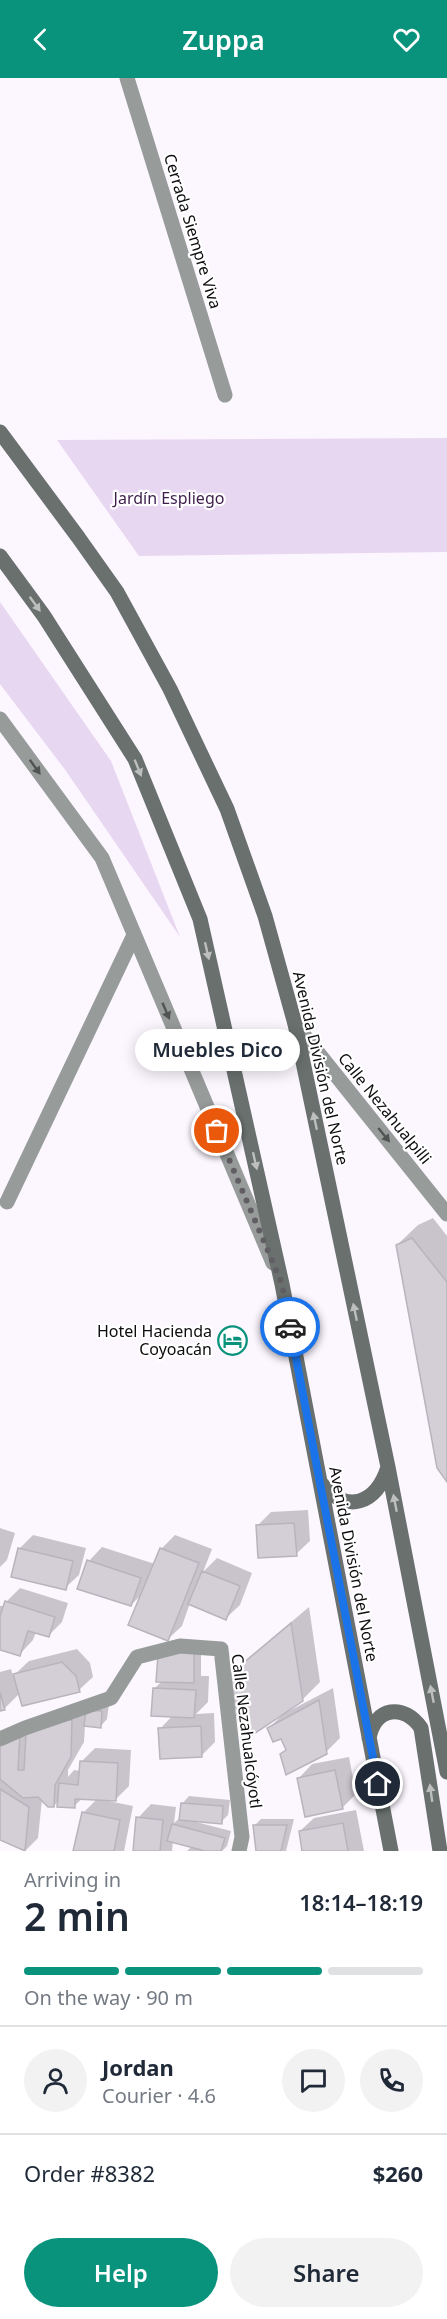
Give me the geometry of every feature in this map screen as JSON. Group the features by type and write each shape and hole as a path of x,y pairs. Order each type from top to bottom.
{"main road":[{"name":"Avenida División del Norte","path":"0,432 117,592 170,689 227,809 265,916 295,1024 388,1467 447,1772"},
{"name":"Avenida División del Norte","path":"0,556 44,616 135,759 200,919 282,1284 391,1851"},
{"path":"319,1480 330,1495 353,1502 364,1500 376,1492 388,1467"},
{"path":"369,1738 374,1722 388,1712 407,1713 416,1719 421,1728 440,1851"}],"street":[{"name":"Cerrada Siempre Viva","path":"127,78 225,395"},
{"name":"Avenida División del Norte","path":"0,720 102,858 282,1284"},
{"path":"7,1202 134,935"},
{"name":"Calle Nezahualpilli","path":"295,1024 447,1214"},
{"name":"Calle Nezahualcóyotl","path":"0,1739 111,1698 137,1657 180,1646 221,1649 242,1837 239,1851"}],"green space":[{"name":"Jardín Espliego","path":"447,438 447,552 139,556 57,440"},
{"path":"0,602 111,761 180,937 66,771 0,684"}],"building":[{"path":"412,1238 447,1282 447,1482 437,1468 396,1245"},
{"path":"294,1523 297,1556 258,1558 256,1525"},
{"path":"18,1548 73,1561 66,1590 11,1577"},
{"path":"160,1548 199,1563 168,1641 128,1625"},
{"path":"87,1560 141,1578 131,1606 77,1589"},
{"path":"202,1571 240,1586 226,1620 188,1604"},
{"path":"5,1601 55,1617 49,1637 28,1631 20,1656 0,1650 0,1616"},
{"path":"291,1623 303,1701 242,1742 230,1674"},
{"path":"194,1649 194,1683 156,1682 158,1654"},
{"path":"62,1662 76,1676 80,1692 22,1706 13,1674"},
{"path":"153,1688 196,1690 194,1718 151,1716"},
{"path":"0,1692 5,1710 0,1711"},
{"path":"319,1700 327,1754 286,1775 280,1754 286,1750 281,1739 273,1742 267,1728"},
{"path":"86,1710 102,1711 101,1728 84,1726"},
{"path":"72,1719 71,1757 55,1785 54,1807 48,1807 38,1797 23,1798 0,1779 0,1744 20,1734 18,1770 24,1770 26,1734"},
{"path":"201,1726 202,1757 160,1759 158,1728"},
{"path":"80,1761 118,1763 116,1801 75,1799 75,1808 57,1807 59,1783 78,1785"},
{"path":"335,1770 343,1809 305,1817 297,1778"},
{"path":"0,1789 29,1807 25,1851 0,1840"},
{"path":"181,1803 223,1806 222,1824 179,1820"},
{"path":"82,1812 120,1820 114,1851 73,1851"},
{"path":"136,1817 163,1820 160,1851 133,1851"},
{"path":"343,1823 348,1851 302,1851 299,1831"},
{"path":"172,1824 225,1838 221,1851 205,1851 167,1841"},
{"path":"253,1825 287,1825 281,1851 256,1851"}],"way so far":[{"path":"217,1131 282,1284 290,1327"}],"place":[{"name":"Muebles Dico","path":"217,1131"},
{"name":"Hotel Hacienda Coyoacán","path":"233,1340"}],"route":[{"path":"290,1327 378,1784"}]}
